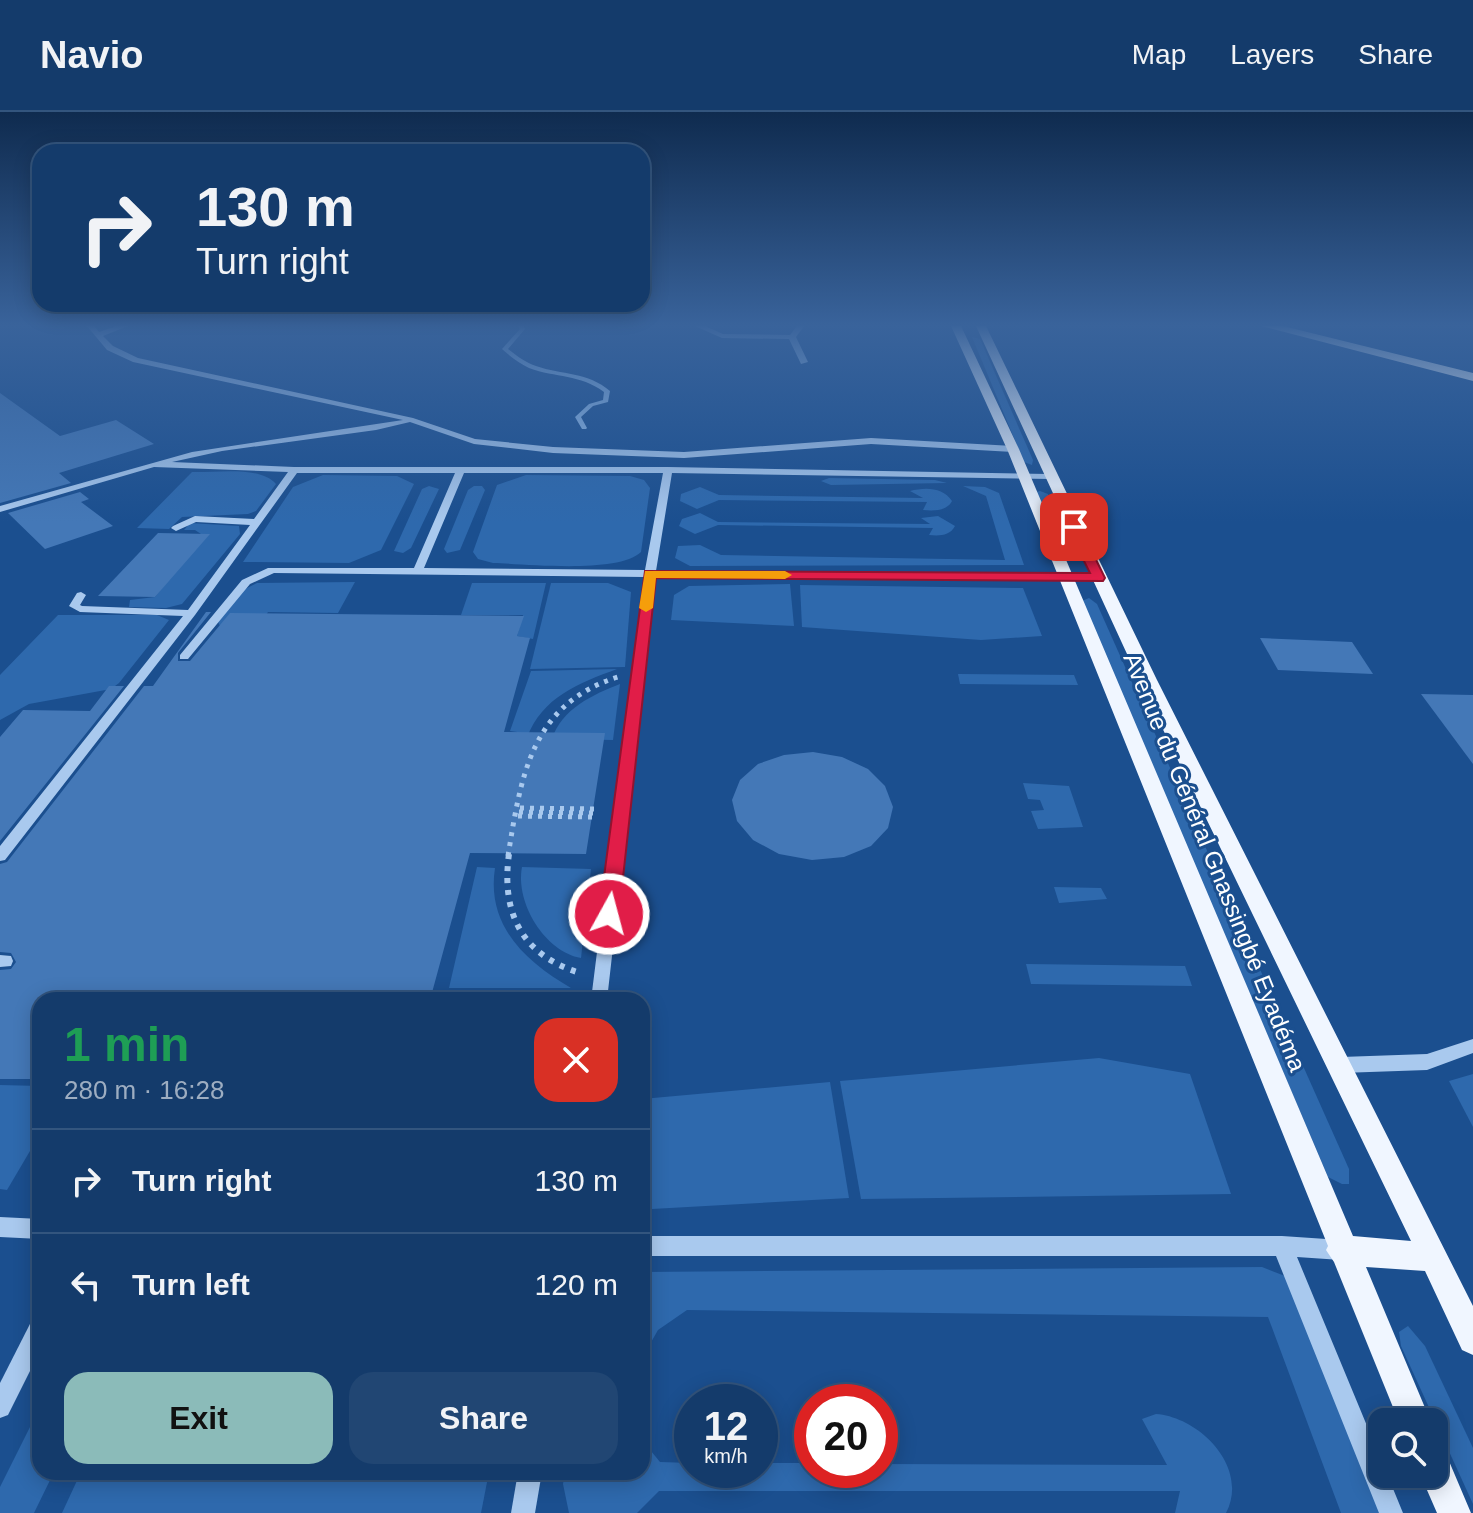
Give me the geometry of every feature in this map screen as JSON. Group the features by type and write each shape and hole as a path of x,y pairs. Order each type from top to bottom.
{"main road":[{"name":"Avenue du Général Gnassingbé Eyadéma","path":"986,391 1013,449 1341,1250 1409,1408"},
{"name":"Avenue du Général Gnassingbé Eyadéma","path":"1010,391 1049,477 1341,1065 1473,1339"},
{"path":"1341,1250 1432,1257"},
{"path":"1443,1488 1454,1513"}],"street":[{"path":"281,391 413,420 474,441 553,450 684,455 871,441 1013,449"},
{"path":"0,509 204,451 337,436 413,420"},
{"path":"154,464 294,470 668,470 1049,477"},
{"path":"0,856 191,613 294,470"},
{"path":"417,573 461,470"},
{"path":"600,992 650,574 668,470"},
{"path":"176,528 195,519 256,522"},
{"path":"184,657 246,582 272,570 1099,578"},
{"path":"81,595 76,608 191,613"},
{"path":"108,610 118,599"},
{"path":"1341,1065 1427,1062 1473,1046"},
{"path":"0,1227 32,1229"},
{"path":"650,1246 1282,1246 1341,1250"},
{"path":"1282,1246 1391,1513"},
{"path":"0,1407 32,1344"},
{"path":"523,1513 529,1480"}],"path":[{"path":"602,975 576,972 551,962 527,939 514,917 506,893 507,882 518,804 542,729 576,695 638,672"},
{"path":"519,811 596,813 519,811"}],"shaded area":[{"path":"995,391 1003,391 1033,460 1032,465 1024,462"},
{"path":"192,472 248,472 259,474 276,484 256,511 248,514 182,517 169,529 137,528"},
{"path":"323,475 397,476 414,484 381,550 349,563 243,562 293,487"},
{"path":"526,475 630,476 644,480 650,488 641,552 629,559 593,565 549,566 493,563 478,559 473,552 497,485"},
{"path":"829,478 935,480 947,483 831,485 821,481"},
{"path":"429,486 439,489 411,548 403,553 394,551 422,489"},
{"path":"482,486 485,490 460,550 447,553 444,549 468,490"},
{"path":"963,486 985,487 999,493 1024,565 690,566 675,558 678,546 700,545 721,555 1005,560 986,496"},
{"path":"700,487 719,495 923,498 910,491 928,489 944,493 952,501 944,509 923,510 927,502 719,500 697,509 680,501 681,494"},
{"path":"1036,492 1048,494 1078,561 1064,559"},
{"path":"700,513 718,522 930,524 921,518 938,516 955,526 947,534 929,535 933,528 718,525 695,534 679,526 682,519"},
{"path":"190,523 239,526 240,534 182,604 166,608 129,607 130,600 155,597 204,536 195,530 184,530"},
{"path":"355,582 338,613 268,612 253,634 221,628 218,622 245,589 257,583"},
{"path":"472,583 546,583 533,639 517,636 523,615 461,615"},
{"path":"551,583 608,583 631,592 625,667 530,669"},
{"path":"790,584 794,626 671,620 674,595 689,586"},
{"path":"800,585 1023,588 1042,636 981,640 802,627"},
{"path":"1089,598 1097,604 1349,1169 1349,1184 1328,1177 1082,601"},
{"path":"58,615 157,615 169,620 111,689 29,704 0,720 0,675"},
{"path":"617,669 563,693 542,712 527,738 516,739 517,732 510,731 531,671"},
{"path":"958,674 1074,675 1078,685 960,684"},
{"path":"620,684 613,740 552,739 556,728 571,711 589,698"},
{"path":"1023,783 1069,786 1083,827 1038,829 1031,811 1044,810 1040,800 1028,799"},
{"path":"477,867 495,868 497,908 513,940 539,966 571,988 449,988"},
{"path":"522,867 591,869 581,958 556,946 535,924 523,896"},
{"path":"1054,887 1101,888 1107,899 1059,903"},
{"path":"1026,964 1185,966 1192,986 1031,984"},
{"path":"447,991 578,992 447,992"},
{"path":"1099,1058 1190,1074 1231,1194 861,1199 840,1081"},
{"path":"1473,1074 1473,1127 1449,1081"},
{"path":"830,1082 849,1198 650,1208 650,1098"},
{"path":"0,1085 32,1086 32,1148 7,1190 0,1189"},
{"path":"1262,1267 1285,1276 1368,1481 1368,1488 1371,1488 1381,1513 1341,1513 1268,1317 687,1310 658,1330 650,1344 650,1272"},
{"path":"1408,1326 1425,1346 1473,1448 1473,1504 1448,1449 1448,1408 1429,1408 1401,1346 1399,1332"},
{"path":"1156,1414 1172,1417 1188,1424 1216,1447 1226,1462 1231,1479 1232,1496 1226,1513 1175,1513 1180,1491 659,1491 637,1513 569,1513 563,1484 564,1480 650,1480 650,1450 660,1462 674,1462 674,1488 778,1488 778,1463 794,1463 794,1488 898,1488 898,1464 1167,1465 1142,1419"},
{"path":"32,1423 32,1480 50,1480 34,1513 0,1513 0,1487"},
{"path":"77,1480 487,1480 481,1513 62,1513"}],"building":[{"path":"0,393 60,436 116,420 154,444 59,473 71,483 0,503"},
{"path":"80,492 89,499 81,502 113,526 45,549 8,513"},
{"path":"158,533 210,534 155,597 98,596"},
{"path":"206,612 211,612 178,653 178,661 190,661 230,613 524,616 517,636 530,638 504,732 605,733 586,854 470,853 432,992 32,992 32,1079 0,1079 0,970 11,969 16,962 11,953 0,952 0,864 7,862 144,686 153,686"},
{"path":"1260,638 1352,642 1373,674 1278,670"},
{"path":"109,686 124,686 0,841 0,737 23,710 90,711"},
{"path":"1421,694 1473,695 1473,764"},
{"path":"813,752 842,757 868,769 885,786 893,807 888,828 871,846 844,857 812,860 779,854 753,840 737,821 732,800 740,780 758,764 784,755"}],"waterway":[{"path":"584,428 578,417 591,405 606,401 607,391"}],"slow traffic":[{"path":"646,608 650,574 785,575"}],"route":[{"path":"609,914 650,574 1099,578 1074,527"}]}
